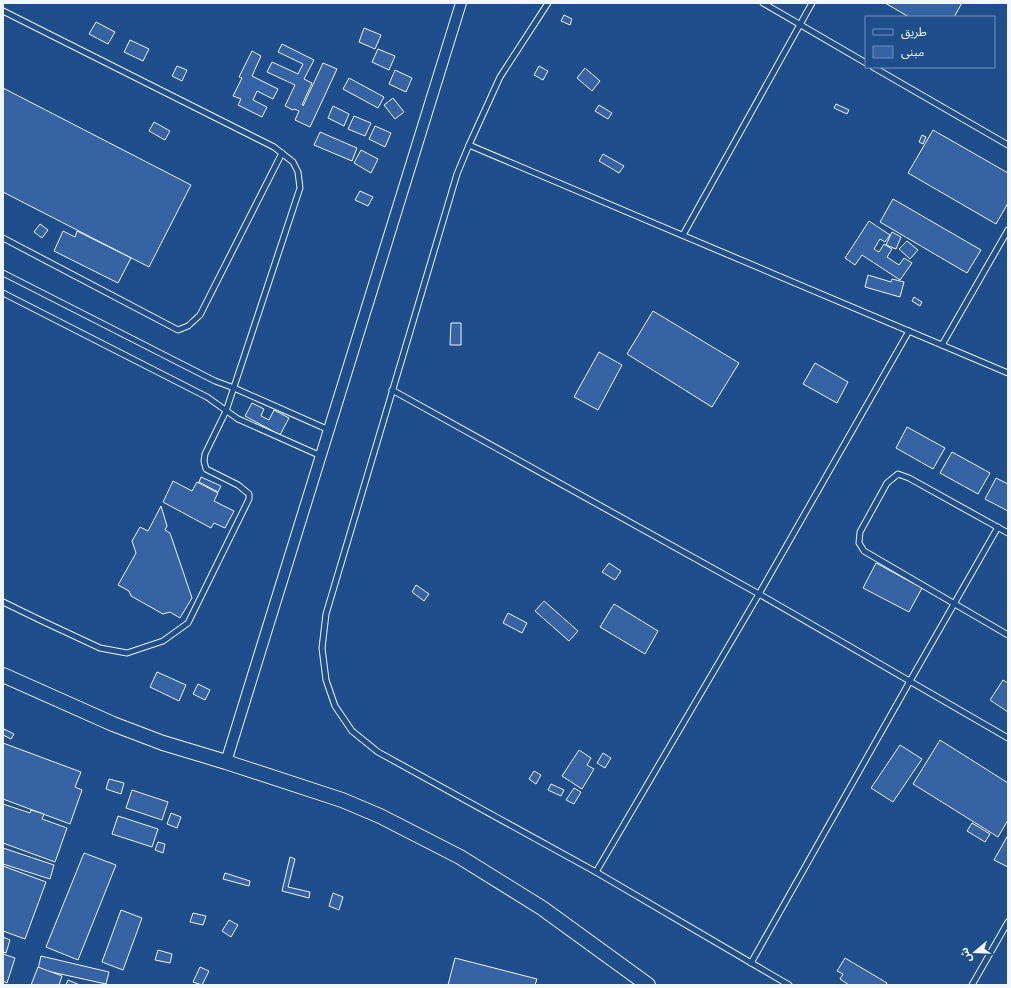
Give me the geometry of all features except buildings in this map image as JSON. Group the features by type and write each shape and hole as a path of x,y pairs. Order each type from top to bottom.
{"main road":[{"path":"3,675 113,724 163,743 342,800 380,816 453,854 542,908 648,985"}],"street":[{"path":"226,762 461,3"}],"lane":[{"path":"548,3 500,77 468,145 457,174 326,614 322,648 326,680 335,706 352,731 378,752 596,872 789,985"},
{"path":"763,3 865,62"},
{"path":"683,235 812,3"},
{"path":"3,11 274,147 293,162 298,172 300,188 226,411 205,454 204,461 206,469 238,485 248,494 249,499 188,623 163,641 127,653 100,648 3,602"},
{"path":"875,68 1008,145"},
{"path":"468,145 1008,373"},
{"path":"3,238 178,330 188,326 200,315 282,153"},
{"path":"942,345 1008,230"},
{"path":"3,273 215,381 329,430"},
{"path":"3,293 207,398 238,419 321,456"},
{"path":"596,872 759,594 909,331"},
{"path":"392,390 759,594 1008,738"},
{"path":"1008,533 909,478 898,474 887,483 860,532 859,544 864,551 1008,634"},
{"path":"751,963 998,527"},
{"path":"972,985 1008,922"}]}
